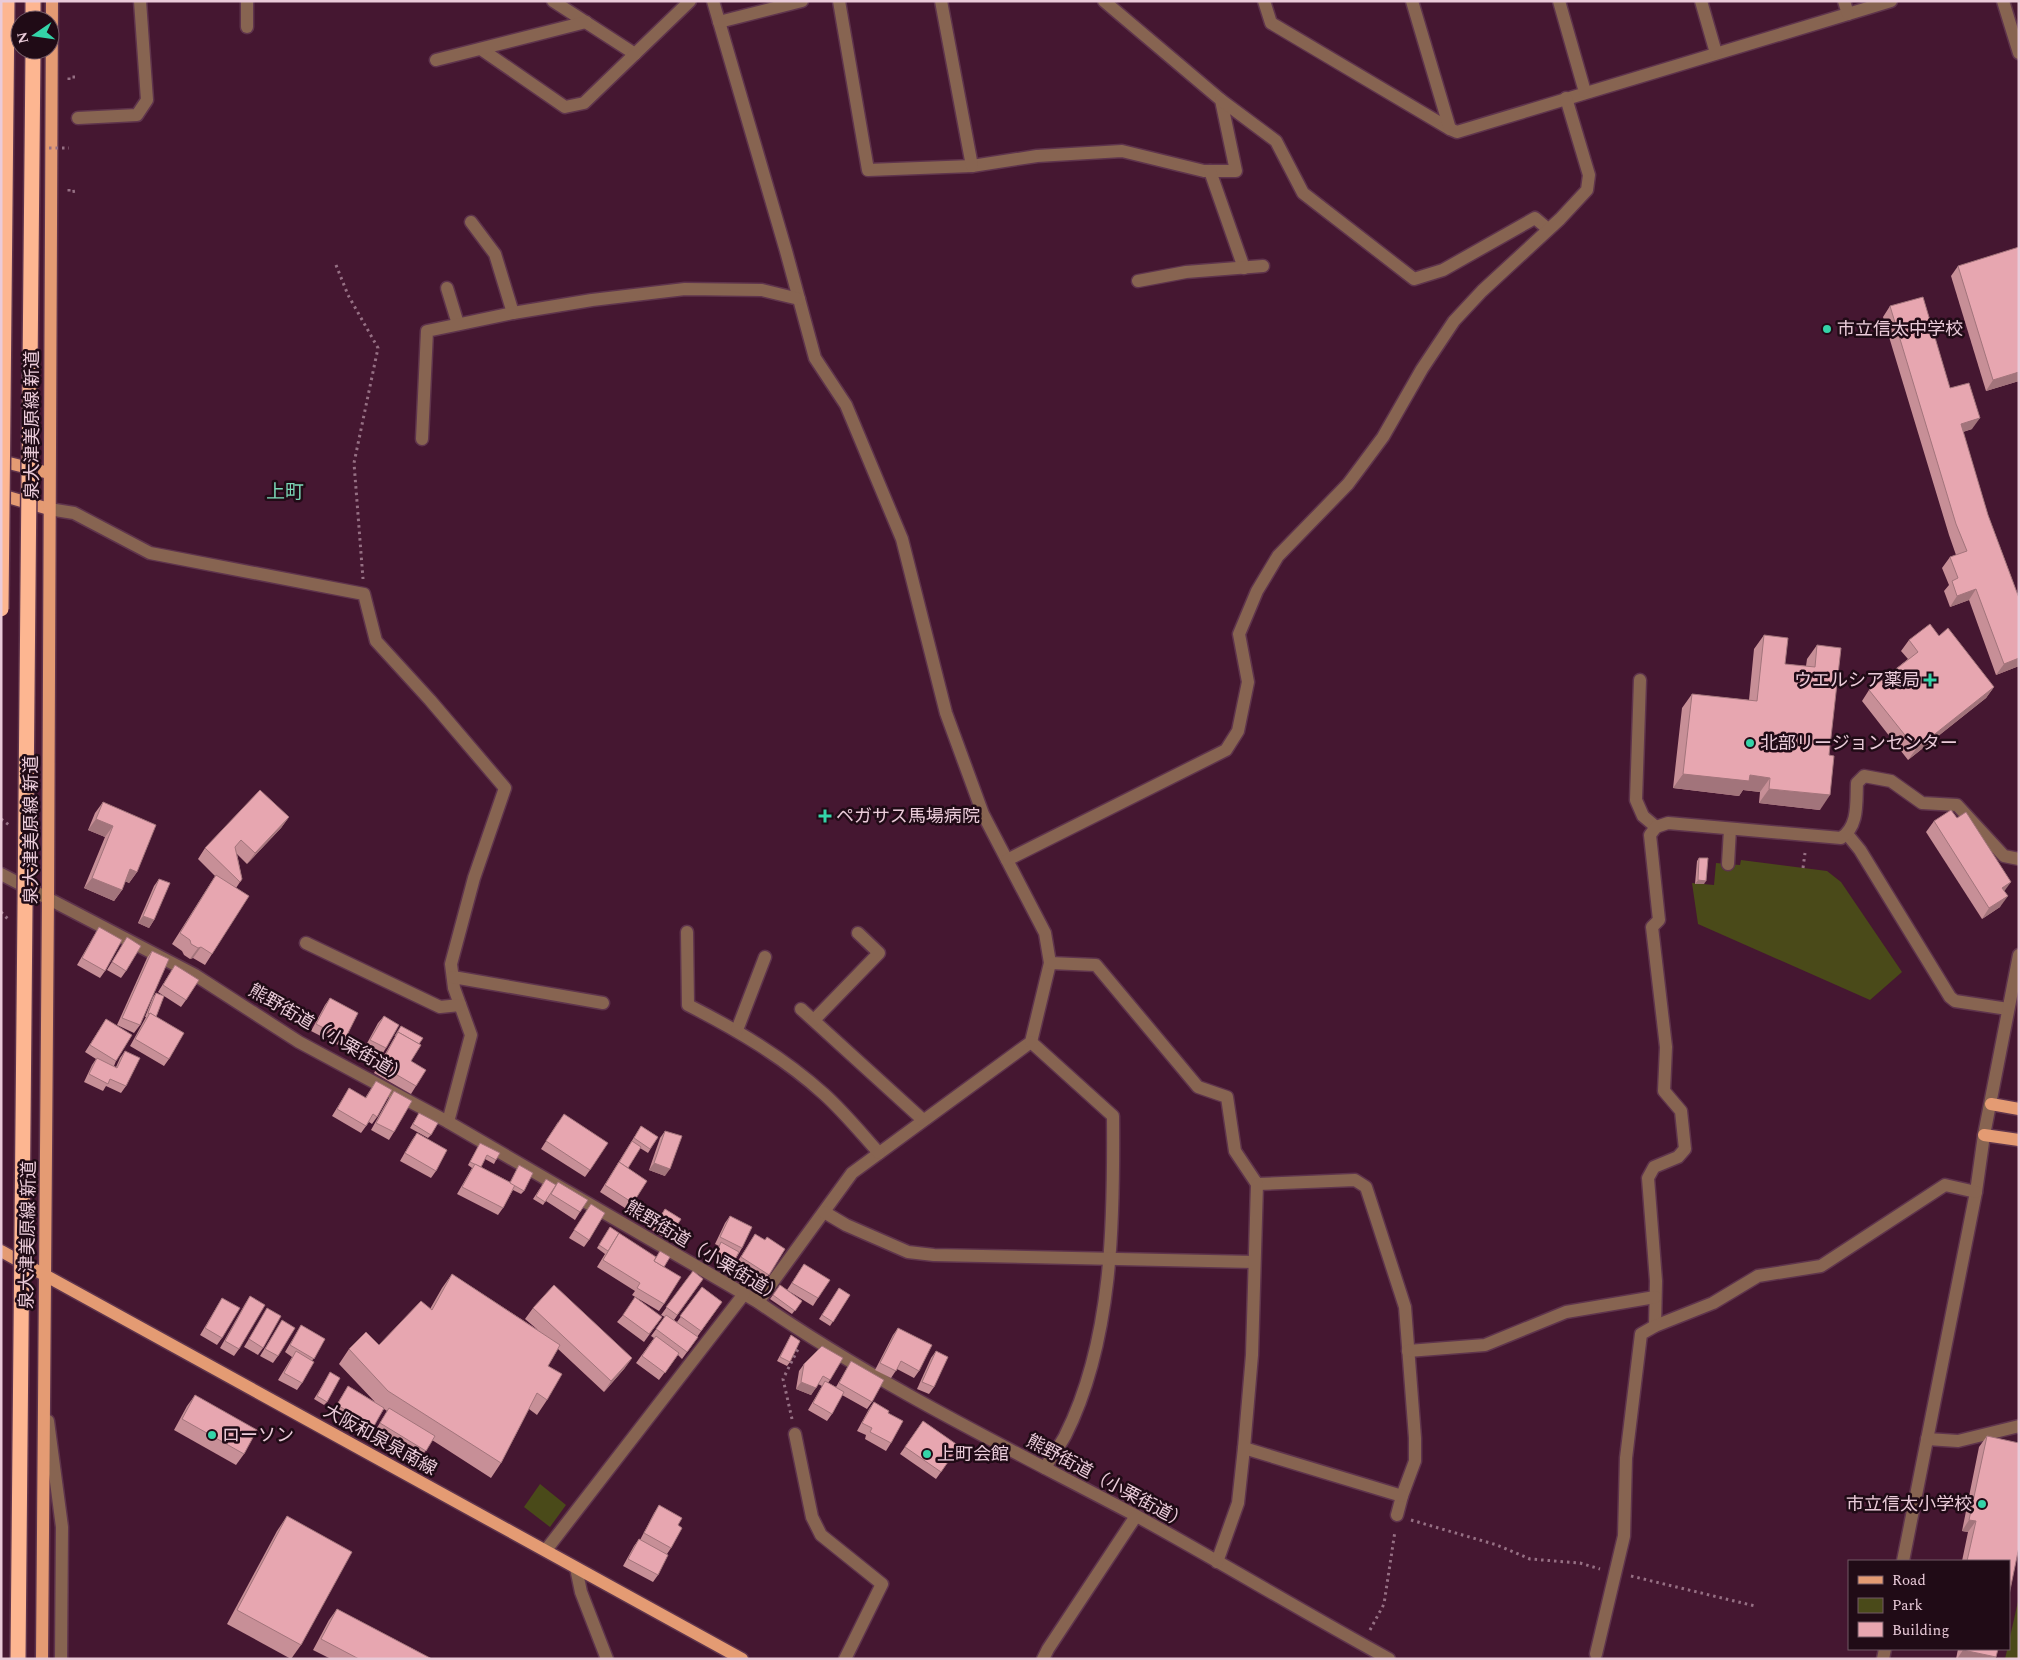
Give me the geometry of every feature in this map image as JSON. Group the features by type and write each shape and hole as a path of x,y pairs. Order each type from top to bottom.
{"highway":[{"path":"1,609 7,1"},
{"path":"18,1659 33,60"}],"main road":[{"name":"泉大津美原線 新道","path":"42,1659 52,1"},
{"path":"1,461 49,473"},
{"path":"1,495 49,509"},
{"path":"1991,1104 2019,1109"},
{"path":"1984,1135 2019,1140"},
{"name":"大阪和泉泉南線","path":"1,1251 742,1659"}],"street":[{"path":"78,118 137,115 147,100 140,1"},
{"path":"247,1 247,27"},
{"path":"553,1 635,54"},
{"path":"481,50 565,107 584,103 690,1"},
{"path":"713,1 815,358 846,405 902,539 946,713 983,814 1045,933 1050,963 1031,1042 852,1173 758,1302"},
{"path":"719,22 802,1"},
{"path":"839,1 868,170 972,166 1036,156 1122,151 1204,171 1236,171 1221,100"},
{"path":"941,1 972,166"},
{"path":"1104,1 1221,100 1276,141 1303,193 1414,279 1442,270 1535,218 1548,229"},
{"path":"1264,1 1271,23 1457,132 1716,53 1846,8 1891,1"},
{"path":"1412,1 1450,129"},
{"path":"1558,1 1585,92"},
{"path":"1701,1 1716,53"},
{"path":"2003,1 2019,53"},
{"path":"436,60 586,22"},
{"path":"1008,860 1226,750 1238,731 1248,682 1239,634 1257,591 1278,556 1348,484 1383,437 1422,368 1454,321 1482,291 1587,190 1589,175 1566,98"},
{"path":"1210,171 1244,268"},
{"path":"470,222 495,254 513,313"},
{"path":"1138,281 1186,272 1263,266"},
{"path":"447,288 458,324"},
{"path":"422,439 427,331 513,313 592,300 685,290 762,290 799,299"},
{"path":"49,509 74,513 150,553 364,594 376,640 505,788 474,878 451,964 454,988 471,1035 448,1122"},
{"path":"1640,680 1636,800 1643,816 1656,826"},
{"path":"1655,1326 1656,1281 1648,1178 1654,1167 1678,1157 1686,1149 1682,1111 1664,1091 1666,1047 1652,927 1659,920 1650,835 1656,826 1668,822 1834,839 1841,838 1852,829 1858,783 1864,776 1890,781 1922,803 1957,805 2004,856 2019,859"},
{"path":"1728,864 1730,829"},
{"path":"1847,834 1860,850 1950,998 1955,1001 2008,1009"},
{"name":"熊野街道（小栗街道）","path":"1,874 195,975 299,1042 448,1122 758,1302 805,1334 954,1420 1136,1516 1390,1659"},
{"path":"687,932 688,1005 737,1030 781,1058 825,1095 879,1153"},
{"path":"814,1020 879,953 858,933"},
{"path":"306,943 440,1007 460,1005"},
{"path":"1902,1560 1976,1192 1984,1135 2019,956"},
{"path":"737,1030 764,957"},
{"path":"1050,963 1096,966 1198,1086 1227,1097 1235,1151 1256,1184 1252,1355 1244,1448 1238,1503 1217,1562"},
{"path":"453,977 603,1003"},
{"path":"801,1009 923,1120"},
{"path":"1031,1042 1113,1116 1114,1188 1101,1324 1087,1380 1065,1436 1045,1468"},
{"path":"1256,1184 1355,1180 1366,1187 1404,1307 1415,1461 1397,1515"},
{"path":"1596,1654 1624,1536 1626,1458 1641,1334 1655,1326 1712,1304 1758,1276 1820,1266 1945,1185 1976,1192"},
{"path":"824,1212 846,1225 908,1252 934,1255 1254,1262"},
{"path":"546,1550 744,1294"},
{"path":"1408,1351 1485,1346 1566,1312 1655,1297"},
{"path":"43,1384 62,1527 61,1659"},
{"path":"1926,1439 1958,1441 2019,1426"},
{"path":"795,1434 812,1517 821,1535 882,1584 845,1659"},
{"path":"1244,1448 1402,1496"},
{"path":"1043,1659 1136,1516"},
{"path":"576,1568 581,1592 607,1659"}],"path":[{"path":"69,77 78,77"},
{"path":"69,192 77,191"},
{"path":"336,265 348,296 378,348 354,463 364,594"},
{"path":"1803,868 1805,853"},
{"path":"795,1434 784,1379 805,1334"},
{"path":"1362,1644 1384,1604 1397,1515 1497,1545 1530,1559 1580,1563 1755,1606"}],"green space":[{"path":"1741,860 1827,871 1841,882 1902,972 1870,1000 1698,924 1692,883 1714,885 1716,863 1740,865"},
{"path":"540,1484 566,1505 550,1527 524,1507"},
{"path":"2019,1597 2019,1659 2005,1659 2007,1650 2010,1650 2010,1637"}],"building":[{"path":"2019,247 2019,372 1993,380 1958,266"},
{"path":"1923,297 1950,388 1969,383 1980,418 1961,424 1988,515 2019,598 2019,658 2004,664 1976,589 1957,596 1952,581 1958,578 1950,557 1967,551 1956,524 1890,306"},
{"name":"ウエルシア薬局","path":"1930,624 1939,636 1948,628 1994,687 1916,749 1869,690 1918,652 1909,640"},
{"name":"北部リージョンセンター","path":"1764,635 1788,638 1785,664 1815,667 1817,645 1841,648 1829,755 1834,756 1830,795 1769,789 1770,778 1750,775 1749,781 1683,774 1692,694 1757,701"},
{"path":"260,790 289,817 255,853 241,840 235,847 242,879 240,882 205,848"},
{"path":"103,802 156,825 137,872 130,869 122,890 92,878 113,826 96,819"},
{"path":"1951,810 1957,818 1966,812 2011,882 2002,888 2008,896 1989,908 1934,821"},
{"path":"1699,858 1708,858 1706,881 1698,880"},
{"path":"216,875 249,896 212,954 201,947 198,948 191,944 190,940 180,933"},
{"path":"159,879 170,883 154,920 143,916"},
{"path":"99,927 122,940 105,971 82,958"},
{"path":"127,937 141,946 126,971 112,962"},
{"path":"152,951 169,959 140,1025 122,1018"},
{"path":"175,965 199,980 186,1000 163,985"},
{"path":"156,993 164,996 156,1017 148,1013"},
{"path":"330,998 358,1013 345,1039 316,1024"},
{"path":"150,1013 184,1033 169,1059 135,1039"},
{"path":"384,1016 399,1025 386,1048 370,1040"},
{"path":"106,1019 132,1035 116,1061 90,1045"},
{"path":"401,1026 423,1038 419,1044 398,1032 395,1036"},
{"path":"398,1032 421,1045 411,1061 426,1070 416,1086 380,1065"},
{"path":"125,1051 140,1058 126,1086 110,1079 108,1084 89,1074 97,1058 117,1068"},
{"path":"376,1081 392,1090 377,1117 373,1114 366,1126 337,1109 349,1088 366,1098"},
{"path":"394,1091 412,1101 394,1132 376,1123"},
{"path":"419,1113 438,1123 431,1135 413,1124"},
{"path":"564,1114 608,1143 590,1170 546,1141"},
{"path":"641,1126 658,1137 650,1149 634,1138"},
{"path":"665,1131 682,1136 670,1169 654,1163"},
{"path":"417,1133 447,1150 436,1171 405,1153"},
{"path":"632,1141 641,1147 628,1168 619,1162"},
{"path":"480,1143 500,1153 496,1160 487,1155 481,1167 470,1162"},
{"path":"619,1162 647,1181 633,1203 605,1185"},
{"path":"475,1164 515,1185 503,1208 462,1187"},
{"path":"519,1165 533,1173 524,1191 510,1183"},
{"path":"546,1179 556,1185 545,1202 536,1196"},
{"path":"558,1182 588,1200 580,1212 551,1194"},
{"path":"591,1204 605,1213 589,1240 574,1230"},
{"path":"665,1209 681,1219 670,1236 654,1227"},
{"path":"730,1216 752,1227 742,1248 720,1237"},
{"path":"610,1227 619,1233 608,1251 599,1245"},
{"path":"619,1233 656,1257 654,1261 681,1277 664,1304 637,1288 640,1283 603,1260"},
{"path":"755,1234 765,1240 767,1237 785,1249 769,1275 741,1257"},
{"path":"721,1242 739,1252 733,1263 716,1254"},
{"path":"660,1251 670,1257 664,1267 654,1261"},
{"path":"804,1264 830,1280 818,1298 792,1283"},
{"path":"693,1271 703,1279 677,1315 666,1307"},
{"path":"452,1274 560,1345 548,1366 562,1374 547,1400 537,1393 501,1463 388,1391 349,1349 366,1332 379,1345 421,1301 432,1310"},
{"path":"554,1285 632,1358 611,1381 533,1308"},
{"path":"780,1285 802,1301 795,1311 773,1295"},
{"path":"702,1287 722,1302 701,1331 680,1316"},
{"path":"839,1288 850,1295 833,1322 822,1315"},
{"path":"250,1296 265,1305 239,1349 225,1341"},
{"path":"635,1297 662,1317 649,1334 623,1315"},
{"path":"222,1298 240,1308 222,1338 205,1328"},
{"path":"267,1308 281,1316 263,1348 249,1339"},
{"path":"666,1315 698,1337 687,1352 656,1329"},
{"path":"282,1320 295,1328 278,1356 265,1349"},
{"path":"301,1325 325,1339 314,1359 290,1345"},
{"path":"898,1328 932,1345 919,1371 901,1361 896,1371 880,1363"},
{"path":"791,1335 800,1341 790,1362 780,1357"},
{"path":"656,1336 679,1353 665,1373 642,1356"},
{"path":"822,1346 843,1358 830,1380 823,1376 816,1388 801,1382 804,1364"},
{"path":"296,1351 314,1362 302,1383 284,1373"},
{"path":"936,1351 948,1357 934,1387 922,1382"},
{"path":"851,1361 884,1380 872,1402 839,1383"},
{"path":"330,1372 340,1378 327,1402 317,1396"},
{"path":"825,1381 844,1392 832,1414 813,1403"},
{"path":"348,1386 384,1408 374,1426 337,1405"},
{"path":"195,1395 257,1430 244,1454 182,1419"},
{"path":"874,1402 889,1411 888,1413 903,1421 891,1443 870,1432 872,1428 862,1423"},
{"path":"389,1408 435,1436 426,1451 380,1423"},
{"name":"上町会館","path":"923,1421 959,1446 941,1472 905,1447"},
{"path":"1987,1436 2019,1443 2019,1547 2010,1590 2010,1560 1967,1560 1976,1521 1969,1520"},
{"path":"659,1505 682,1518 678,1525 682,1528 671,1548 644,1533"},
{"path":"287,1516 352,1552 301,1645 237,1610"},
{"path":"639,1539 668,1555 658,1575 628,1559"},
{"path":"337,1609 432,1659 359,1659 321,1639"},
{"path":"1963,1650 1998,1650 1996,1657"}],"place":[{"name":"市立信太中学校","path":"1827,329"},
{"name":"ウエルシア薬局","path":"1930,680"},
{"name":"北部リージョンセンター","path":"1750,743"},
{"name":"ペガサス馬場病院","path":"825,816"},
{"name":"ローソン","path":"212,1435"},
{"name":"上町会館","path":"927,1454"},
{"name":"市立信太小学校","path":"1982,1504"}],"district":[{"name":"上町","path":"285,492"}]}
